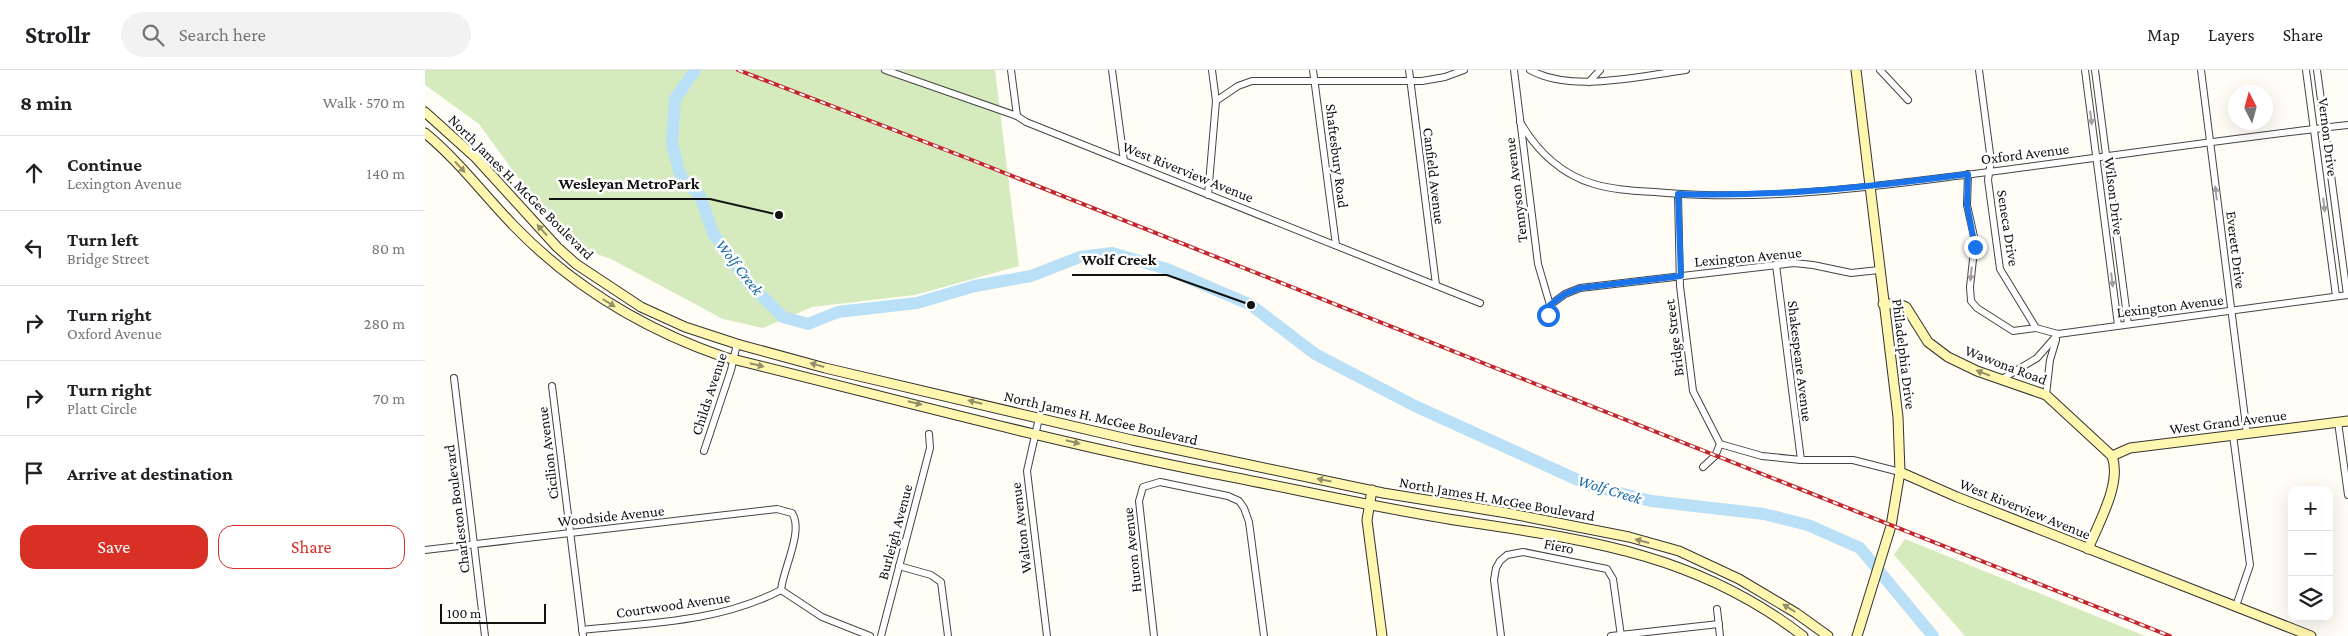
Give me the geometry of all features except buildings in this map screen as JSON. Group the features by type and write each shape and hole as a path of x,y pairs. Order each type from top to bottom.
{"main road":[{"name":"Philadelphia Drive","path":"1856,70 1898,417 1900,472 1891,526 1857,636"},
{"name":"North James H. McGee Boulevard","path":"425,112 476,158 557,247 587,272 663,317 737,344 830,369 865,375 1132,440 1372,490 1610,533 1679,551 1731,574 1768,594 1829,636"},
{"path":"429,136 442,126"},
{"name":"North James H. McGee Boulevard","path":"429,136 514,226 568,275 644,325 682,342 734,359 1209,472 1370,504 1595,543 1675,565 1744,596 1769,610 1803,636"},
{"name":"Wawona Road","path":"1883,304 1898,304 1906,307 1921,332 1937,351 1977,371 2046,395 2112,456"},
{"name":"West Grand Avenue","path":"2112,456 2130,448 2348,421"},
{"path":"2088,549 2115,478 2115,465 2112,456"},
{"name":"West Riverview Avenue","path":"1900,472 1957,497 2311,636"},
{"path":"1372,490 1367,520 1382,636"}],"street":[{"name":"West Riverview Avenue","path":"885,70 1017,116 1025,122 1480,303"},
{"path":"1011,70 1017,116"},
{"path":"1111,70 1124,161"},
{"path":"1208,195 1216,101 1213,70"},
{"name":"Shaftesbury Road","path":"1313,70 1336,245"},
{"name":"Canfield Avenue","path":"1409,70 1435,285"},
{"path":"1216,101 1239,86 1252,81 1436,80 1464,70"},
{"name":"Tennyson Avenue","path":"1514,70 1538,264 1550,305"},
{"path":"1530,70 1557,81 1589,82 1686,70"},
{"path":"1589,82 1600,70"},
{"path":"1881,70 1909,100"},
{"name":"Seneca Drive","path":"1979,70 1991,161 1988,180 2000,269 2036,328"},
{"name":"Wilson Drive","path":"2085,70 2118,325"},
{"name":"Wilson Drive","path":"2095,70 2128,324"},
{"name":"Everett Drive","path":"2201,70 2247,434"},
{"name":"Vernon Drive","path":"2306,70 2336,296"},
{"name":"Vernon Drive","path":"2317,70 2347,295"},
{"name":"Oxford Avenue","path":"1520,122 1530,139 1548,157 1576,177 1607,187 1678,194 1779,194 1869,187 2348,125"},
{"path":"1968,174 1967,205 1975,241 1970,287 1971,301 1977,308 2013,331 2036,328 2058,334"},
{"name":"Bridge Street","path":"1678,194 1681,276 1693,392 1720,444"},
{"name":"Lexington Avenue","path":"1550,305 1565,294 1580,288 1775,264 1813,265 1851,273 1879,270"},
{"name":"Shakespeare Avenue","path":"1775,264 1801,460"},
{"name":"Lexington Avenue","path":"2058,334 2347,295"},
{"path":"1547,320 1550,305"},
{"path":"2002,379 2037,358 2058,334"},
{"path":"2046,395 2050,360 2058,334"},
{"name":"Childs Avenue","path":"703,451 734,359 737,344"},
{"name":"Charleston Boulevard","path":"454,378 485,636"},
{"name":"Cicilion Avenue","path":"552,386 582,633"},
{"name":"Walton Avenue","path":"1039,418 1027,470 1047,636"},
{"path":"2338,422 2348,495"},
{"name":"Burleigh Avenue","path":"881,636 930,448 929,434"},
{"path":"2233,435 2250,565 2236,606"},
{"name":"West Riverview Avenue","path":"1720,444 1762,456 1801,460 1853,460 1900,472"},
{"path":"1703,467 1715,456 1720,444"},
{"name":"Huron Avenue","path":"1154,636 1139,511 1143,487 1156,482 1233,498 1239,502 1247,514 1264,636"},
{"name":"Woodside Avenue","path":"425,550 777,509 792,513 796,518 796,529 781,590"},
{"name":"Fiero","path":"1501,636 1494,580 1496,568 1511,553 1523,552 1600,566 1609,572 1613,579 1621,636"},
{"path":"899,566 931,575 941,582 948,636"},
{"path":"781,590 822,617 870,636"},
{"name":"Courtwood Avenue","path":"582,633 715,614 751,604 781,590"},
{"path":"1717,609 1720,636"},
{"path":"1611,636 1719,624"}],"green space":[{"path":"425,70 995,70 1019,266 915,295 812,307 763,328 723,319 611,259 566,243 479,124 425,85"},
{"path":"1905,539 2145,636 1965,636 1894,555"}],"waterway":[{"name":"Wolf Creek","path":"695,70 675,99 672,143 680,175 700,196 713,233 748,282 783,317 808,324 838,312 917,303 975,286 1031,276 1080,257 1112,253 1167,269 1251,305 1315,354 1415,406 1589,485 1651,501 1764,514 1808,525 1860,548 1933,636"}],"railway":[{"path":"738,70 972,160 2170,636"}],"place":[{"name":"Wesleyan MetroPark","path":"779,215"},
{"name":"Wolf Creek","path":"1251,305"}],"route":[{"path":"1548,315 1550,305 1565,294 1580,288 1681,276 1678,194 1756,195 1810,193 1968,174 1967,205 1974,233 1975,247"}]}
